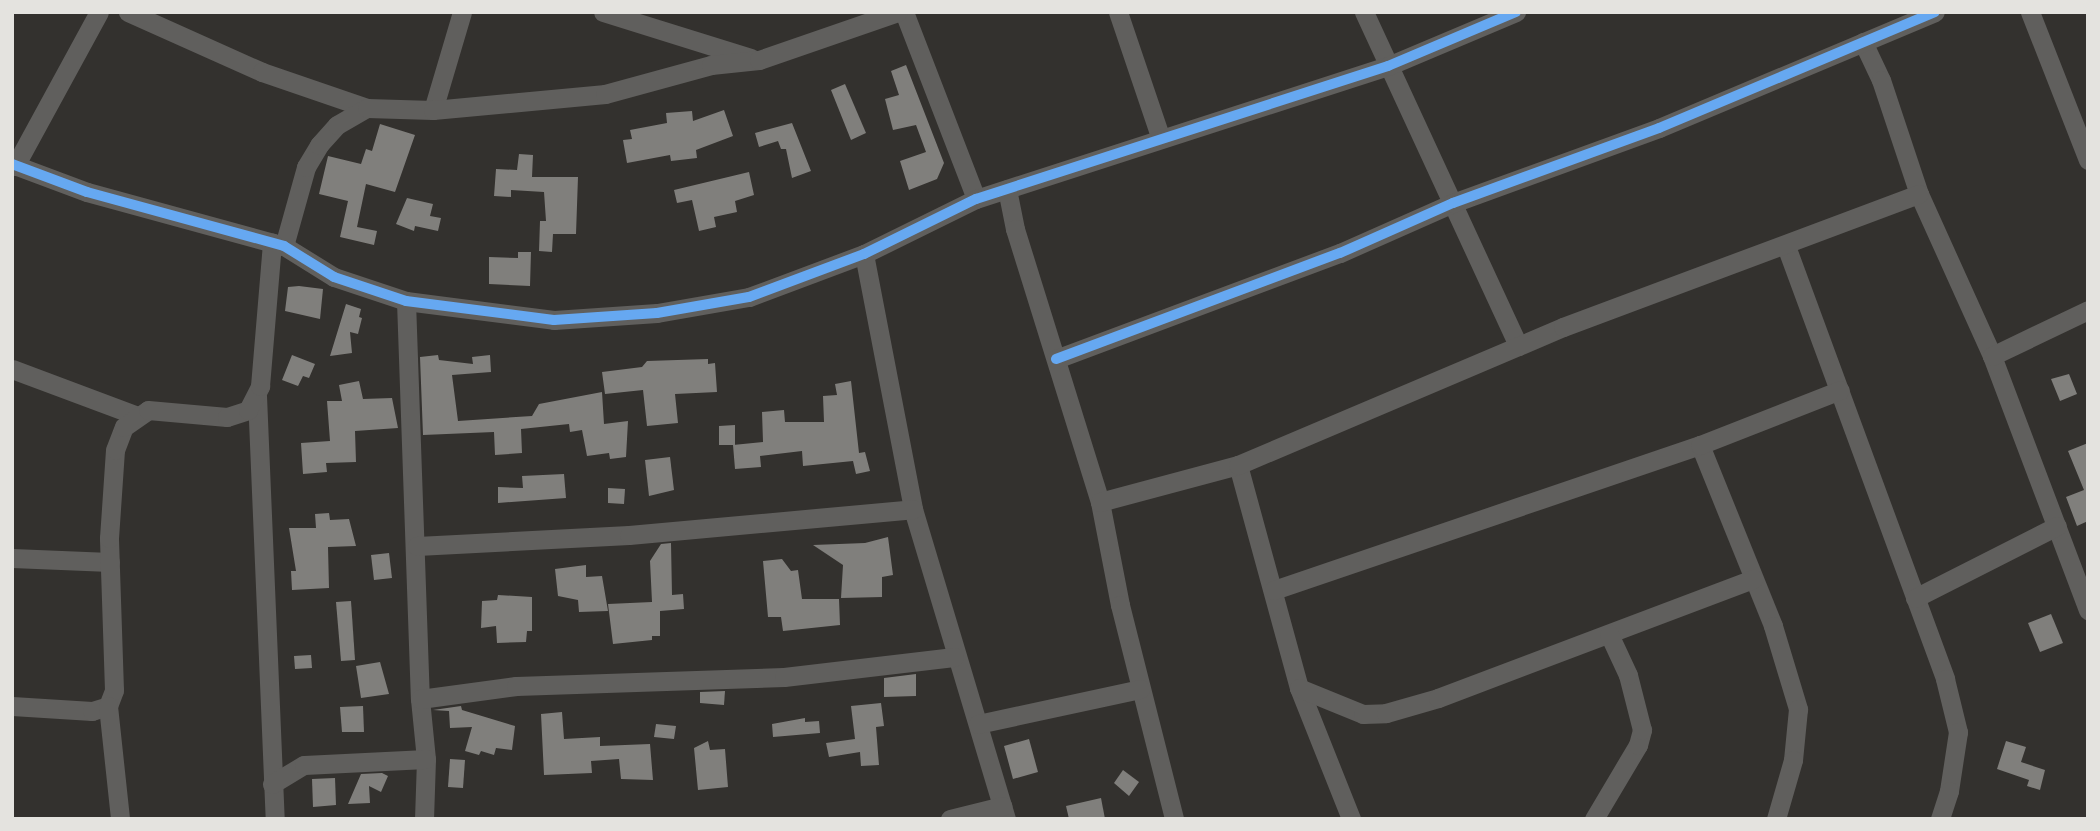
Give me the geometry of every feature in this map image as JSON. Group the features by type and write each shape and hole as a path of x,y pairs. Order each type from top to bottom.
{"street":[{"path":"99,12 14,165 87,192 278,245 334,277 406,301 554,320 657,313 749,297 864,254 976,199 1160,135 1388,65 1516,12"},
{"path":"128,12 262,72 367,108 433,110 605,94 711,65 759,60 898,12"},
{"path":"433,110 462,12"},
{"path":"603,12 759,60"},
{"path":"904,12 976,199"},
{"path":"1118,12 1160,135"},
{"path":"1364,12 1518,346"},
{"path":"1056,359 1340,253 1453,203 1659,128 1935,12"},
{"path":"2029,12 2088,160"},
{"path":"1863,42 1881,80 1919,194 1992,356 2088,610"},
{"path":"275,819 257,396 278,245 306,167 319,145 337,125 367,108"},
{"path":"1007,189 1100,502 1140,689 1174,819"},
{"path":"1100,502 1238,465 1518,346 1919,194"},
{"path":"1786,246 1915,598 1958,732 1949,791 1940,819"},
{"path":"864,254 913,509 954,657 978,724 1004,813 950,819"},
{"path":"406,301 417,547 420,699 426,759 424,819"},
{"path":"1992,356 2088,310"},
{"path":"12,369 135,415"},
{"path":"1274,590 1700,445 1840,390"},
{"path":"120,819 108,706 114,690 110,562 115,450 124,427 135,415 148,410 228,417 248,410 257,396"},
{"path":"1700,445 1788,669 1798,709 1793,760 1776,819"},
{"path":"1238,465 1299,688 1351,819"},
{"path":"417,547 641,534 913,509"},
{"path":"1915,598 2057,526"},
{"path":"12,558 110,562"},
{"path":"1299,688 1344,709 1386,713 1609,634 1753,579"},
{"path":"1594,819 1638,745 1642,730 1628,675 1609,634"},
{"path":"420,699 516,686 784,677 954,657"},
{"path":"978,724 1140,689"},
{"path":"12,706 92,711 108,706"},
{"path":"272,784 304,765 426,759"}],"building":[{"path":"906,65 944,163 937,179 909,190 900,161 926,152 916,125 893,130 885,99 899,95 891,71"},
{"path":"845,84 866,133 851,140 831,90"},
{"path":"724,110 733,136 696,150 697,158 671,161 670,155 627,163 623,140 632,139 630,130 667,123 666,113 692,111 693,121"},
{"path":"792,123 811,171 792,178 786,149 781,149 778,141 759,147 755,133"},
{"path":"380,124 415,135 395,192 366,184 357,227 377,231 374,245 340,237 348,201 319,194 328,156 361,164 366,149 372,151"},
{"path":"519,154 533,155 532,177 578,177 576,234 553,234 552,252 539,251 540,221 546,221 544,192 511,190 511,197 494,196 496,169 517,170"},
{"path":"749,172 754,195 735,201 737,212 714,217 716,227 699,231 692,200 677,203 674,190"},
{"path":"407,198 433,204 430,216 441,218 438,231 415,226 414,231 396,224"},
{"path":"518,252 531,252 530,286 489,284 489,257 518,258"},
{"path":"288,287 323,289 320,319 285,311"},
{"path":"346,304 361,309 358,334 350,332 352,353 330,356"},
{"path":"292,355 315,364 309,378 303,376 298,386 282,380"},
{"path":"438,355 439,360 473,364 472,357 490,355 491,372 452,375 458,421 532,416 539,404 602,392 604,424 628,421 626,457 610,459 609,453 587,456 582,430 570,432 569,424 521,429 522,453 495,455 494,432 423,435 420,357"},
{"path":"708,359 708,364 715,363 717,392 675,394 678,423 647,426 643,390 605,394 602,372 642,367 647,361"},
{"path":"2069,374 2077,394 2060,401 2051,379"},
{"path":"359,381 363,399 392,398 398,428 355,431 356,462 326,463 327,472 303,474 301,443 330,441 327,401 342,401 339,385"},
{"path":"851,381 859,453 865,452 870,471 856,474 853,461 803,466 802,451 760,456 761,467 735,469 733,445 763,442 762,412 784,410 785,422 824,422 823,396 837,395 835,384"},
{"path":"735,425 735,445 719,445 719,426"},
{"path":"2088,443 2088,521 2077,526 2066,497 2084,490 2068,451"},
{"path":"670,457 674,490 649,496 645,460"},
{"path":"564,474 566,498 498,503 498,487 523,488 522,476"},
{"path":"608,488 625,489 624,504 608,503"},
{"path":"329,513 330,520 349,519 356,546 328,547 329,588 292,590 291,571 296,571 289,528 316,528 315,514"},
{"path":"888,537 893,575 882,577 882,597 841,598 843,565 813,545 865,543"},
{"path":"671,543 672,595 683,594 684,609 660,611 660,636 652,636 652,640 613,644 608,604 652,602 650,561 661,544"},
{"path":"389,553 392,578 374,580 371,555"},
{"path":"782,559 791,571 798,570 802,599 839,599 840,625 783,631 781,617 768,617 763,561"},
{"path":"586,565 586,577 602,576 608,611 579,612 578,600 558,596 555,569"},
{"path":"498,595 532,597 532,631 527,631 526,642 497,643 496,626 481,628 482,601 497,600"},
{"path":"351,601 355,660 341,661 336,602"},
{"path":"2051,614 2063,643 2040,652 2028,623"},
{"path":"311,655 312,668 295,669 294,656"},
{"path":"380,662 389,694 361,698 356,666"},
{"path":"916,674 916,696 884,697 884,678"},
{"path":"725,691 724,705 700,703 700,692"},
{"path":"881,703 884,726 876,727 879,765 861,766 860,752 829,757 826,743 855,739 851,706"},
{"path":"363,706 364,732 342,732 340,707"},
{"path":"461,706 462,710 515,726 512,750 496,748 494,755 481,751 479,755 465,751 472,727 450,728 449,711 433,710"},
{"path":"562,712 564,739 600,737 600,746 650,744 653,780 621,779 619,759 591,761 592,773 544,775 541,714"},
{"path":"805,718 805,722 819,721 820,733 773,737 772,724"},
{"path":"656,724 676,726 674,739 654,737"},
{"path":"1029,739 1038,772 1013,779 1004,746"},
{"path":"708,741 710,750 725,749 728,787 698,790 694,748"},
{"path":"2006,741 2026,747 2021,762 2045,770 2040,790 2027,786 2029,780 1997,769"},
{"path":"450,759 465,760 463,788 448,787"},
{"path":"1123,770 1139,782 1129,796 1114,783"},
{"path":"382,773 388,776 381,792 369,786 370,803 348,804 361,774"},
{"path":"335,778 336,805 313,807 312,779"},
{"path":"1101,798 1105,819 1069,819 1066,806"}],"cycle path":[{"path":"12,164 87,192 284,246 334,277 406,301 554,320 657,313 749,297 864,254 976,199 1388,66 1516,12"},
{"path":"1056,359 1340,253 1453,203 1659,128 1935,12"}]}
